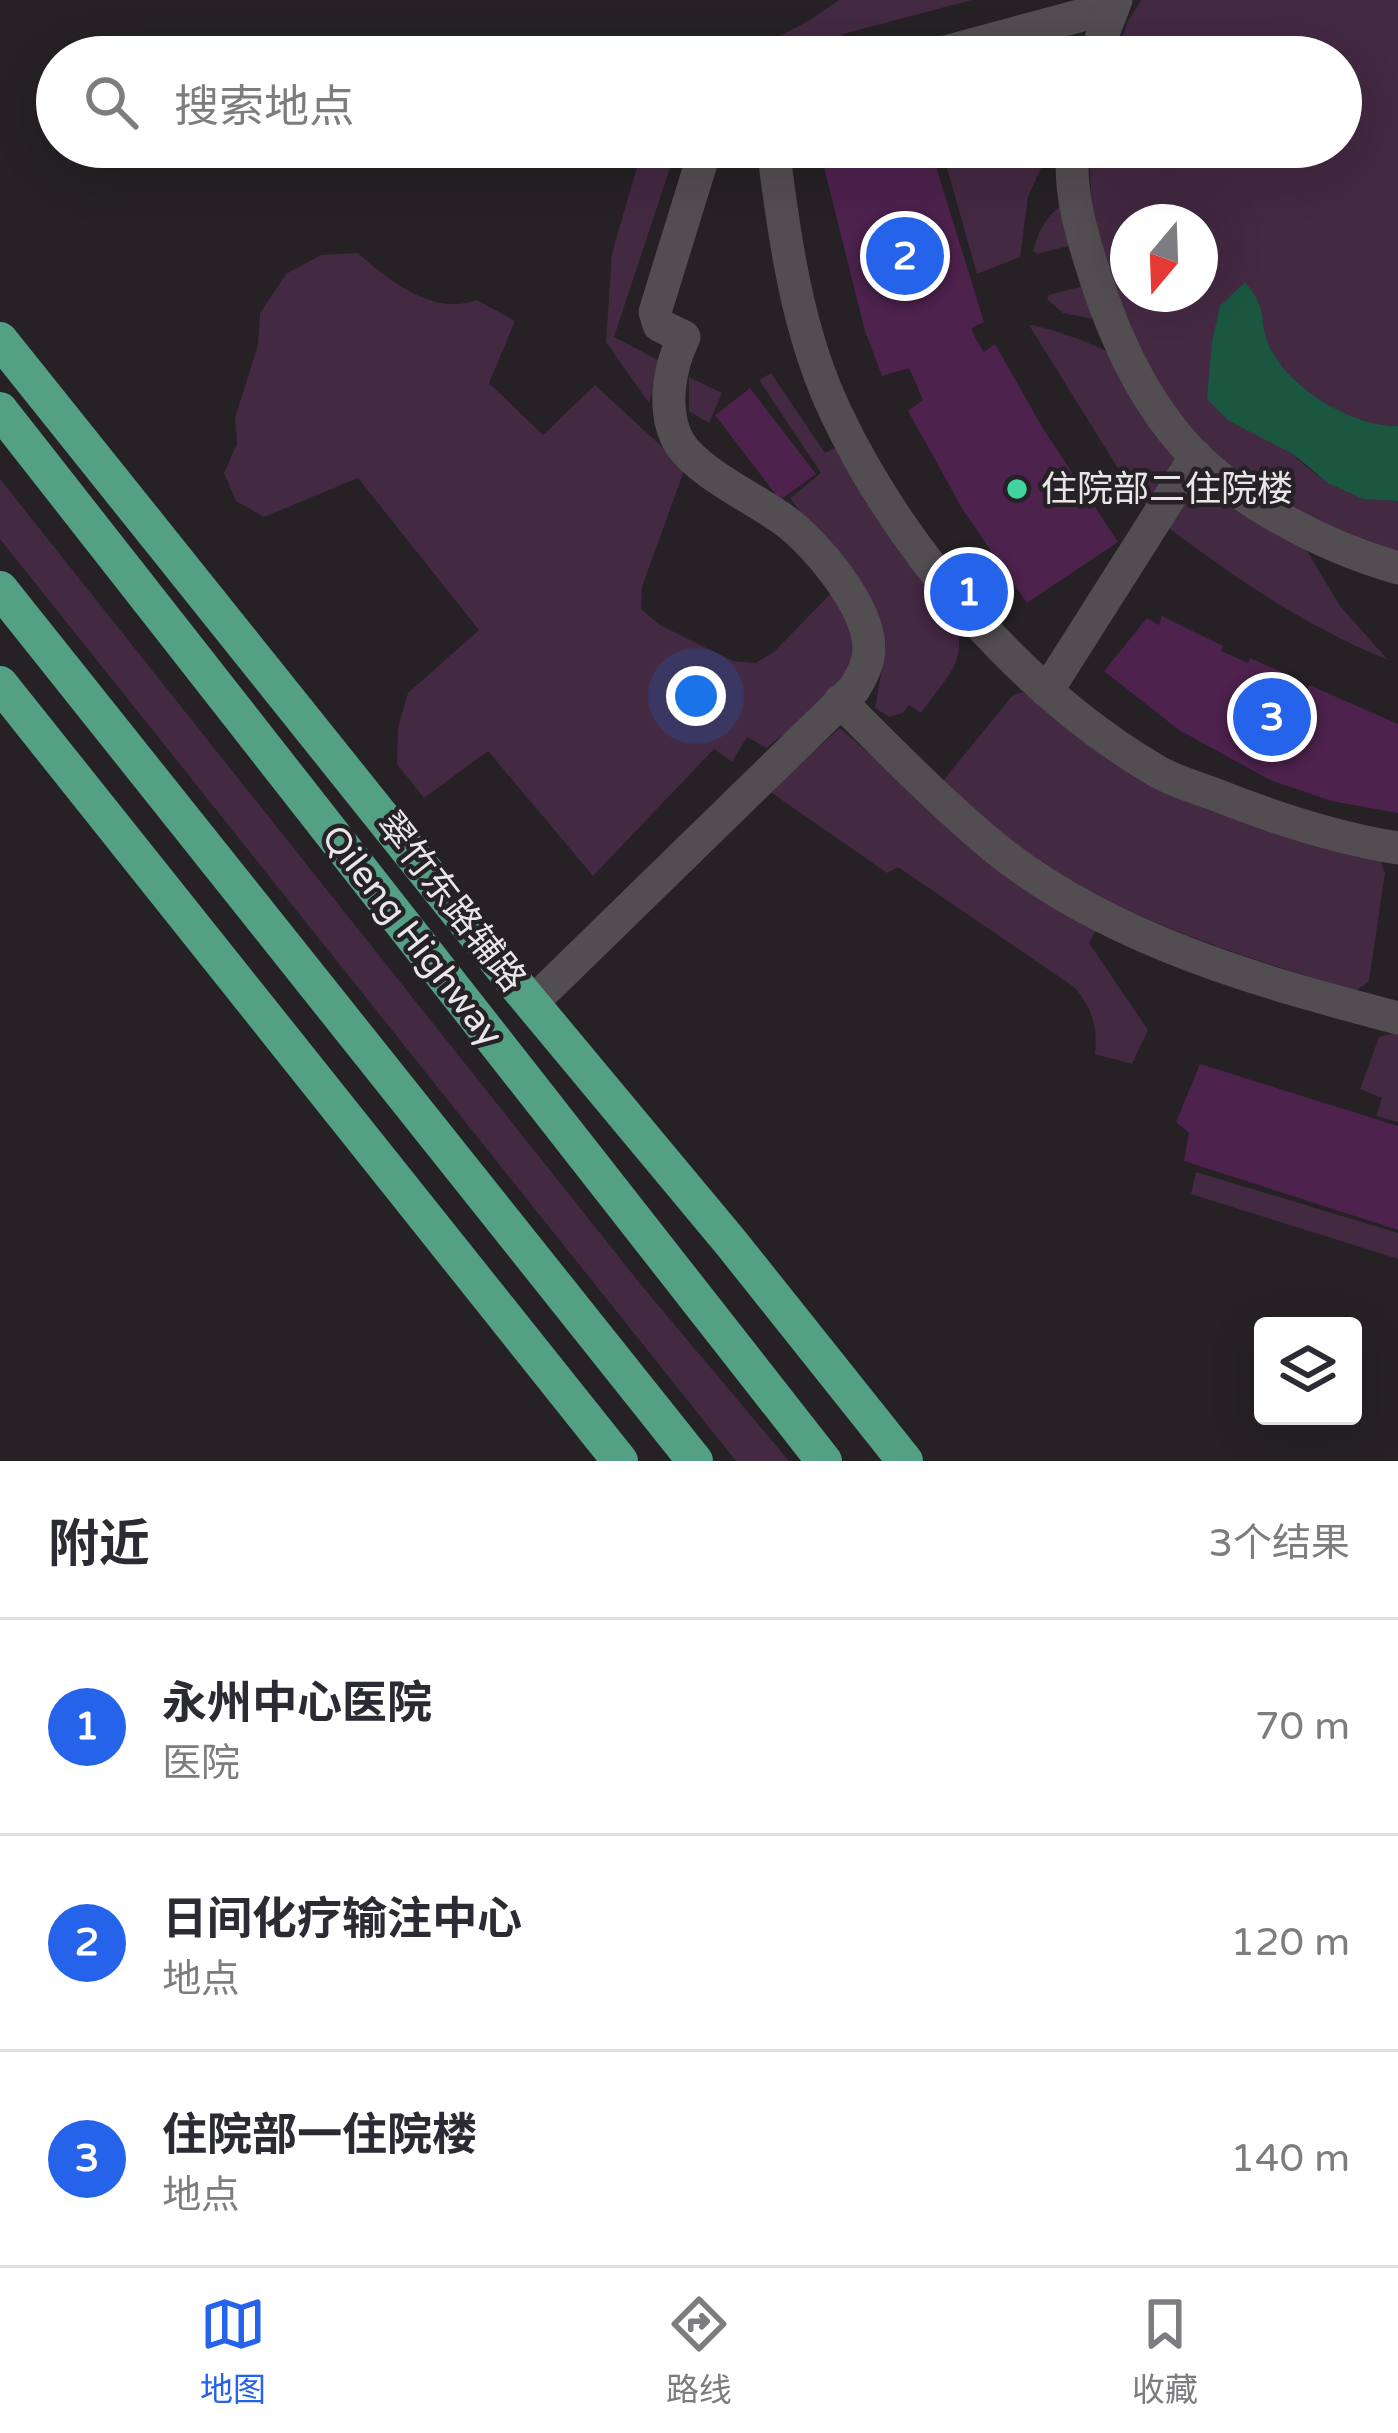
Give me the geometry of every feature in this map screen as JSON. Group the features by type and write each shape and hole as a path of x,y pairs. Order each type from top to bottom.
{"main road":[{"name":"翠竹东路辅路","path":"0,340 905,1461"},
{"name":"Qileng Highway","path":"0,410 824,1461"},
{"path":"0,589 695,1461"},
{"path":"0,684 620,1461"}],"lane":[{"path":"1001,36 1114,4"},
{"path":"1102,36 1114,4"},
{"path":"532,1003 840,701 864,673 869,652 867,633 847,592 817,550 789,523 702,464 680,443 671,413 669,381 683,338 659,325 657,297 699,168"},
{"path":"777,168 805,329 836,413 898,519 964,607 1085,725 1159,773 1264,814 1359,842 1398,848"},
{"path":"1074,168 1076,208 1109,317 1136,374 1172,430 1225,479 1309,533 1398,568"},
{"path":"1048,691 1196,456"},
{"path":"840,701 996,848 1058,891 1113,921 1196,956 1398,1018"}],"shaded area":[{"path":"839,0 972,0 844,36 780,36"},
{"path":"1141,0 1398,0 1398,426 1341,412 1289,374 1268,343 1261,308 1245,283 1293,454 1341,488 1398,501 1398,555 1291,513 1187,440 1128,350 1116,312 1218,312 1218,204 1110,204 1110,294 1093,241 1090,168 1362,168 1362,36 1123,36"},
{"path":"637,168 670,168 614,337 662,362 649,403 606,342 612,253"},
{"path":"947,168 1041,168 1028,196 1020,257 977,274"},
{"path":"1068,202 1072,245 1037,254 1033,251 1045,222"},
{"path":"358,253 384,275 429,300 461,304 477,300 515,321 489,383 543,435 595,385 685,468 642,587 641,609 660,625 733,661 755,663 774,652 836,588 847,614 853,635 851,658 822,702 767,748 747,737 732,762 714,749 593,876 488,751 424,798 397,764 398,728 408,693 479,630 358,478 264,517 236,501 224,473 237,444 235,418 258,345 260,313 286,274 321,255"},
{"path":"1245,282 1260,307 1268,343 1289,374 1341,412 1398,426 1398,501 1363,499 1328,483 1293,454 1229,421 1207,399 1220,306"},
{"path":"1083,286 1093,319 1063,313 1047,299 1049,295"},
{"path":"1029,325 1100,348 1117,358 1133,377 1178,464 1151,511 1129,486"},
{"path":"771,373 825,453 840,445 953,614 958,656 921,713 909,705 903,713 889,717 875,708 886,645 881,622 790,498 821,473 759,380"},
{"path":"689,377 722,393 709,423 689,411"},
{"path":"0,479 642,1286 789,1461 736,1461 0,539"},
{"path":"1204,480 1304,546 1340,606 1388,660 1272,600 1165,525 1192,486"},
{"path":"1022,692 1380,860 1385,873 1369,981 1356,991 1134,913 1033,858 986,823 942,782 1012,696"},
{"path":"840,728 938,815 1099,924 1089,943 1148,1030 1132,1064 1095,1054 1092,1018 1074,987 898,867 887,873 769,791"},
{"path":"1398,1035 1398,1122 1376,1116 1382,1098 1360,1089 1379,1037"},
{"path":"1196,1172 1398,1233 1398,1259 1191,1194"}],"building":[{"path":"824,168 936,168 984,322 971,328 977,341 984,352 995,344 1042,427 1118,542 1027,603 963,510 908,411 923,400 909,368 882,376 865,331"},
{"path":"750,388 816,474 780,500 715,415"},
{"path":"1162,616 1223,646 1221,651 1248,663 1250,658 1282,672 1280,677 1398,724 1398,813 1331,801 1270,780 1179,730 1104,671 1147,618 1159,625"},
{"path":"1200,1064 1398,1126 1398,1230 1184,1161 1189,1133 1176,1122"}],"place":[{"name":"日间化疗输注中心","path":"905,256"},
{"name":"住院部二住院楼","path":"1017,489"},
{"name":"永州中心医院","path":"969,592"},
{"name":"住院部一住院楼","path":"1272,717"}]}
